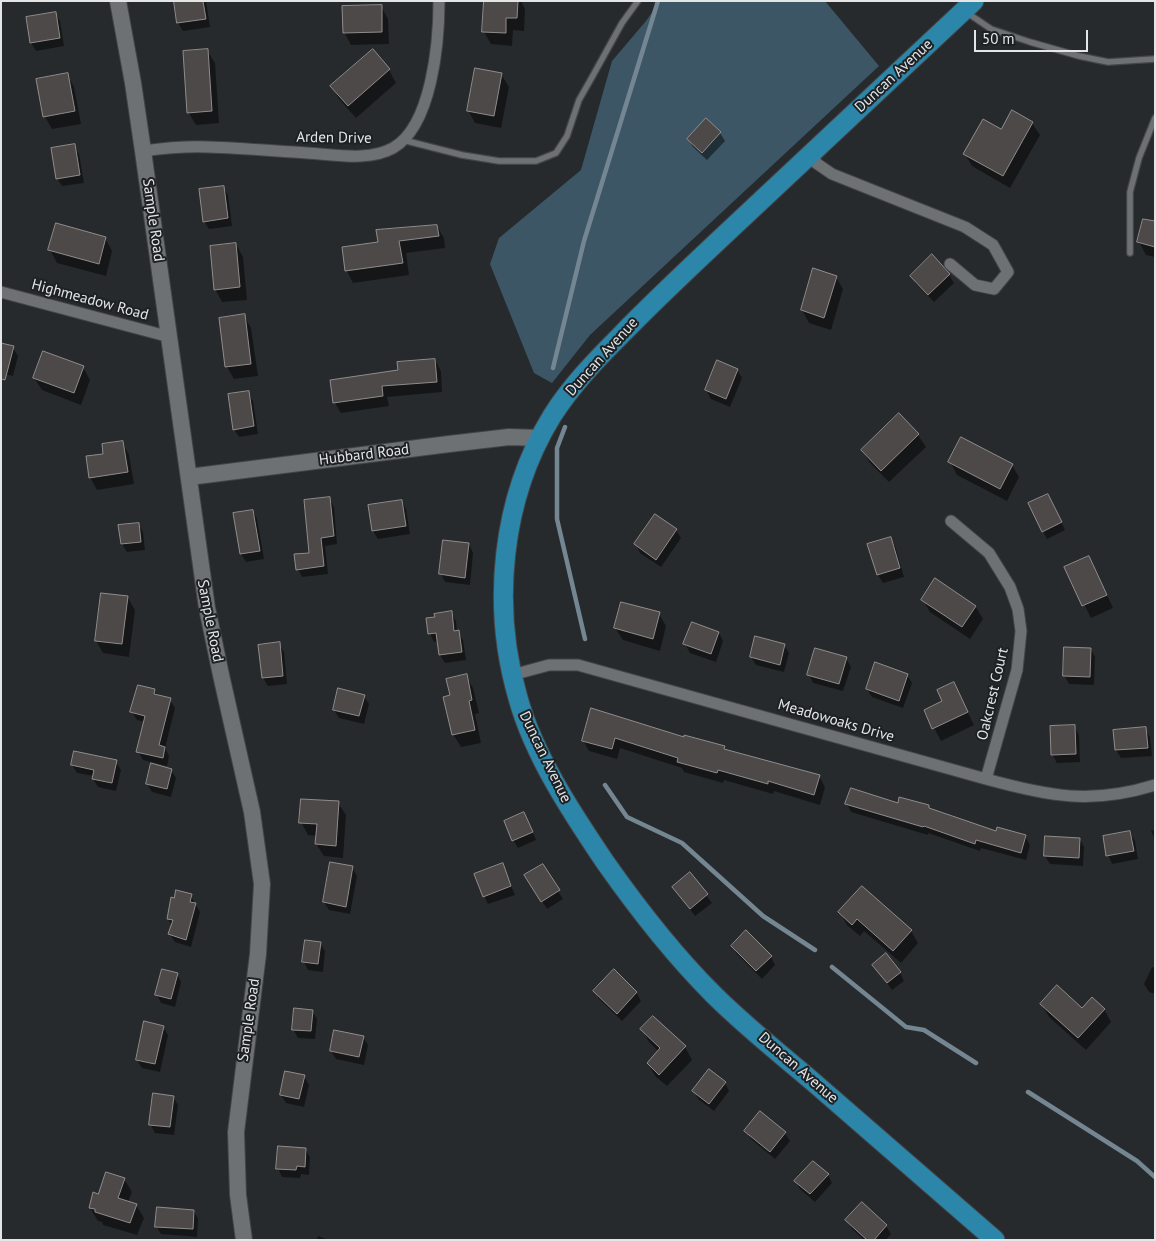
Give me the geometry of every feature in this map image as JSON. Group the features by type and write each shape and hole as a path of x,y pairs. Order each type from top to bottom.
{"main road":[{"name":"Duncan Avenue","path":"969,6 646,308 568,393 540,438 527,468 516,501 505,558 503,587 504,628 512,675 518,702 538,750 585,833 651,925 714,995 995,1240"}],"street":[{"name":"Sample Road","path":"118,1 133,83 170,337 198,555 220,675 252,812 262,884 258,954 236,1132 238,1195 244,1240"},
{"name":"Arden Drive","path":"143,151 180,147 207,147 354,156 383,153 393,148 403,140 417,122 428,92 437,32 439,1"},
{"path":"813,152 816,163 832,174 965,227 993,245 1008,272 994,289 975,285 950,264"},
{"name":"Highmeadow Road","path":"1,292 170,337"},
{"name":"Hubbard Road","path":"189,477 457,443 509,438 540,438"},
{"name":"Oakcrest Court","path":"951,521 989,553 1010,587 1018,609 1021,631 1017,670 986,779"},
{"name":"Meadowoaks Drive","path":"512,675 549,665 578,665 1027,790 1075,797 1123,793 1155,785"}],"lane":[{"path":"403,140 456,154 499,161 536,161 556,153 567,136 579,100 622,23 638,1"},
{"name":"Duncan Avenue","path":"969,6 991,29 1030,42 1108,62 1153,59"},
{"path":"1153,59 1155,68"},
{"path":"1130,253 1130,192 1139,158 1155,118"}],"shaded area":[{"path":"660,1 825,1 879,66 590,335 552,383 534,373 490,264 499,238 581,170 612,61 646,21"}],"building":[{"path":"174,1 203,1 206,19 177,23"},
{"path":"484,1 518,1 517,18 506,18 506,33 482,32"},
{"path":"382,5 382,32 343,33 342,6"},
{"path":"56,12 60,38 30,43 26,17"},
{"path":"208,49 212,111 187,113 183,51"},
{"path":"373,49 390,69 348,106 330,86"},
{"path":"475,68 502,73 494,116 467,111"},
{"path":"68,73 75,111 43,117 36,79"},
{"path":"1012,110 1033,122 1003,176 963,154 983,119 1001,129"},
{"path":"706,118 721,132 702,153 687,139"},
{"path":"75,144 80,175 56,179 51,148"},
{"path":"224,186 228,218 203,222 199,189"},
{"path":"1143,219 1155,221 1155,247 1137,242"},
{"path":"56,223 106,237 99,264 48,250"},
{"path":"437,225 439,236 399,241 403,263 345,271 342,247 378,242 376,230"},
{"path":"236,243 240,287 214,290 210,246"},
{"path":"932,254 950,274 928,295 910,276"},
{"path":"813,268 837,276 824,318 801,310"},
{"path":"245,314 251,364 225,367 219,318"},
{"path":"1,343 14,346 5,380 1,379"},
{"path":"43,351 84,366 74,393 33,378"},
{"path":"435,359 437,382 382,386 383,396 333,403 330,380 398,370 397,362"},
{"path":"717,360 738,369 726,399 705,390"},
{"path":"249,391 254,426 233,430 228,394"},
{"path":"899,413 919,434 881,471 861,450"},
{"path":"961,437 1013,464 1000,489 948,462"},
{"path":"123,441 128,472 89,478 86,456 103,454 102,444"},
{"path":"1048,494 1062,522 1042,532 1028,503"},
{"path":"330,497 334,536 321,538 324,566 296,570 294,554 309,553 304,500"},
{"path":"402,500 406,526 372,531 368,505"},
{"path":"253,510 260,551 240,554 233,513"},
{"path":"655,514 677,529 656,560 634,544"},
{"path":"139,523 141,542 121,544 118,525"},
{"path":"891,537 900,568 877,575 867,544"},
{"path":"443,540 469,543 465,578 439,574"},
{"path":"1089,556 1107,595 1082,606 1064,567"},
{"path":"935,578 976,606 962,627 921,600"},
{"path":"101,593 128,596 122,644 95,641"},
{"path":"621,602 660,612 653,639 614,628"},
{"path":"452,611 454,631 459,630 462,652 439,655 436,633 428,634 426,618 435,617 434,614"},
{"path":"692,622 719,632 711,654 683,644"},
{"path":"755,636 785,644 780,665 750,657"},
{"path":"280,642 283,676 262,678 258,645"},
{"path":"1064,647 1091,648 1090,677 1063,676"},
{"path":"815,648 847,657 839,684 807,675"},
{"path":"875,662 908,674 899,701 866,689"},
{"path":"467,674 472,700 469,701 475,730 452,735 443,697 450,695 446,679"},
{"path":"954,682 968,712 932,729 924,710 942,701 937,690"},
{"path":"138,685 155,689 154,694 171,698 159,745 165,747 163,758 136,752 145,716 130,712"},
{"path":"338,688 365,695 359,716 333,710"},
{"path":"591,708 684,737 684,735 725,746 724,749 820,775 814,795 768,781 768,784 718,770 717,773 677,762 678,758 615,738 612,749 582,741"},
{"path":"1075,725 1076,754 1051,755 1050,726"},
{"path":"1146,727 1148,748 1115,750 1113,730"},
{"path":"74,751 117,760 112,783 92,779 94,770 71,765"},
{"path":"151,763 172,769 167,789 146,784"},
{"path":"851,788 898,803 899,797 929,805 929,808 996,831 997,827 1026,835 1021,853 976,840 975,844 924,826 845,804"},
{"path":"301,799 339,801 336,846 315,844 317,824 299,823"},
{"path":"524,812 533,832 512,841 504,821"},
{"path":"1130,831 1134,851 1106,856 1103,836"},
{"path":"1045,836 1080,838 1079,858 1044,856"},
{"path":"330,862 353,866 346,907 323,902"},
{"path":"503,863 511,886 483,897 474,874"},
{"path":"543,864 560,890 541,902 524,875"},
{"path":"690,872 708,894 690,909 672,887"},
{"path":"862,886 912,930 893,951 857,919 852,925 838,912"},
{"path":"176,890 192,894 190,902 196,903 186,940 168,934 173,920 167,919 171,897 174,898"},
{"path":"746,930 772,956 756,971 731,946"},
{"path":"305,940 321,942 318,964 302,962"},
{"path":"886,953 901,972 887,983 872,965"},
{"path":"162,969 178,973 171,999 155,995"},
{"path":"614,969 637,992 617,1014 593,991"},
{"path":"1057,985 1082,1008 1092,997 1105,1009 1078,1038 1040,1004"},
{"path":"294,1008 313,1010 311,1031 292,1030"},
{"path":"653,1016 686,1046 659,1075 647,1063 660,1048 640,1029"},
{"path":"144,1021 164,1026 155,1064 136,1060"},
{"path":"334,1030 364,1036 359,1057 330,1051"},
{"path":"709,1069 726,1082 709,1104 692,1091"},
{"path":"285,1071 305,1075 299,1099 280,1095"},
{"path":"153,1093 174,1096 170,1127 149,1125"},
{"path":"760,1111 786,1132 770,1152 744,1131"},
{"path":"278,1146 306,1148 305,1167 297,1166 296,1170 276,1169"},
{"path":"813,1161 829,1174 810,1194 794,1181"},
{"path":"106,1172 125,1178 118,1198 137,1204 130,1223 95,1212 95,1209 89,1208 93,1192 98,1194"},
{"path":"862,1202 887,1225 874,1240 867,1240 845,1220"},
{"path":"157,1207 194,1210 193,1229 155,1227"}],"waterway":[{"path":"553,368 584,241 658,1"},
{"path":"565,427 557,448 557,519 585,639"},
{"path":"605,785 627,817 682,843 763,916 815,950"},
{"path":"832,967 906,1027 924,1030 976,1063"},
{"path":"1028,1092 1137,1161 1155,1177"}]}
